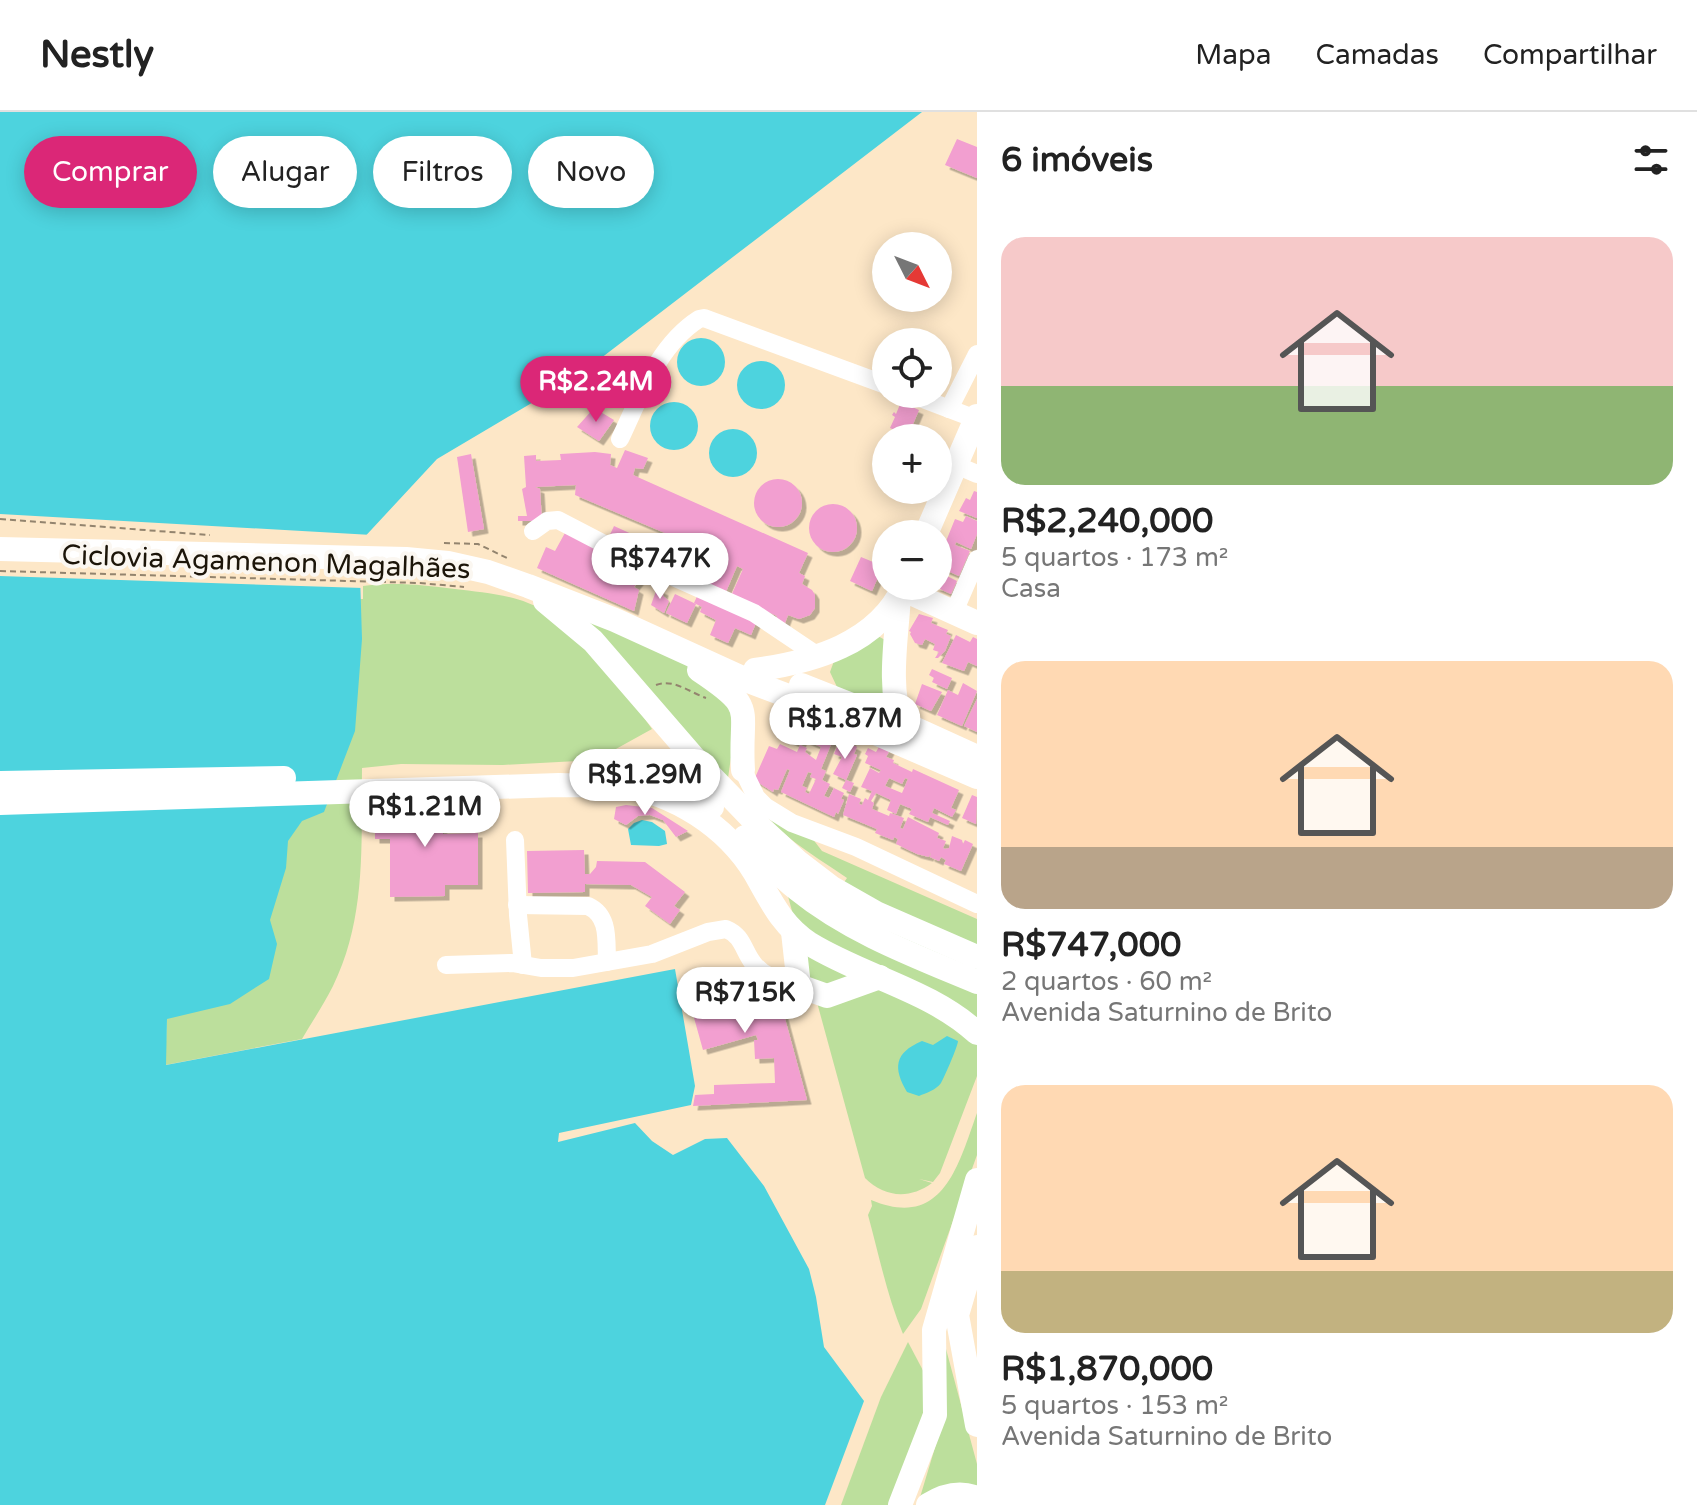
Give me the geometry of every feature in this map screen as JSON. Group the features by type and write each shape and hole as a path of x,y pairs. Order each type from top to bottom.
{"highway":[{"path":"898,718 931,739 977,759"}],"main road":[{"path":"935,520 967,470 976,417"},
{"path":"0,540 66,550"},
{"path":"0,549 406,559 455,554 488,572 645,634 977,777"},
{"path":"528,586 593,641 702,767 827,898 873,937 977,982"},
{"path":"755,670 788,666 858,639 885,615 895,600"},
{"path":"718,665 755,670 898,718 902,600"},
{"path":"926,600 977,623"},
{"path":"645,634 725,688 742,704 745,721 743,770"},
{"path":"0,803 395,784 561,771 620,771 679,785 727,818 795,888"},
{"path":"0,783 620,786 656,794 693,812 784,885 876,913 977,957"},
{"path":"736,847 780,918 793,932 836,957 955,1014 977,1033"},
{"path":"793,932 799,986 827,996 880,977"},
{"path":"900,1505 935,1415 934,1330 977,1180"},
{"path":"977,1247 957,1315 977,1423"},
{"path":"928,1505 940,1497 965,1493 977,1498"}],"street":[{"path":"620,439 645,386 671,344 699,319 704,318 872,380"},
{"path":"976,417 949,409 977,354"},
{"path":"533,531 547,521 558,520 633,559 754,613 818,656"},
{"path":"954,612 977,559"},
{"path":"898,718 977,748"},
{"path":"743,770 756,797 792,823 856,847 977,904"},
{"path":"515,840 523,965"},
{"path":"517,905 588,906 597,910 603,916 607,962"},
{"path":"446,965 573,968 652,954 708,932 726,929 739,936 753,964 763,972 772,979 799,986"}],"path":[{"path":"0,519 217,535"},
{"path":"434,543 455,554"},
{"name":"Ciclovia Agamenon Magalhães","path":"0,571 469,587"}],"green space":[{"path":"359,543 360,599 363,599 363,586 398,584 492,594 528,603 567,625 584,640 613,674 652,729 596,760 503,765 401,764 362,768 360,879 352,933 333,986 302,1039 165,1065 167,1019"},
{"path":"568,607 727,682 734,737 728,778"},
{"path":"878,636 885,640 886,700 875,704 837,687 830,672 834,661"},
{"path":"761,809 812,838 822,851 977,919 977,1076 940,1173 933,1182 919,1179 932,1183 914,1192 888,1192 865,1178 786,889 824,911 847,878 790,838"},
{"path":"977,1113 977,1155 921,1309 903,1334 868,1215 871,1200 895,1207 915,1207 931,1200 944,1188 954,1172"},
{"path":"908,1342 928,1380 919,1439 889,1505 841,1505 881,1397"},
{"path":"946,1349 977,1464 977,1489 918,1504 946,1411"}],"water":[{"path":"0,112 922,112 579,375 437,459 359,543 362,639 355,731 324,812 302,821 288,841 286,868 270,920 277,944 269,979 230,1004 167,1019 166,1065 675,969 695,1086 691,1105 559,1133 558,1142 635,1123 652,1141 673,1155 705,1139 727,1138 764,1186 809,1269 824,1347 864,1401 825,1505 0,1505"},
{"path":"701,338 718,345 725,362 718,379 701,386 684,379 677,362 684,345"},
{"path":"761,361 778,368 785,385 778,402 761,409 744,402 737,385 744,368"},
{"path":"674,402 691,409 698,426 691,443 674,450 657,443 650,426 657,409"},
{"path":"733,429 750,436 757,453 750,470 733,477 716,470 709,453 716,436"},
{"path":"642,820 652,822 665,831 667,844 631,845 628,829"},
{"path":"947,1036 958,1041 941,1083 919,1096 907,1092 898,1068 901,1056 922,1041 933,1045"}],"pier":[{"path":"0,514 372,535 363,545 363,588 0,576"}],"building":[{"path":"957,139 977,147 977,178 945,165"},
{"path":"630,363 645,372 624,406 609,396"},
{"path":"594,408 614,420 599,441 577,427"},
{"path":"898,408 919,410 913,424 892,424 895,417 892,415 894,412 896,414"},
{"path":"625,450 648,458 643,469 635,468 633,475 808,553 799,573 805,576 802,584 815,595 815,608 810,615 799,619 788,615 785,623 776,619 777,616 731,596 743,569 737,566 725,594 653,562 665,533 575,495 576,485 535,487 540,489 542,521 518,521 518,516 527,516 522,489 526,487 524,456 536,455 536,461 561,460 560,454 611,454 610,465 617,468"},
{"path":"471,454 484,529 468,532 457,457"},
{"path":"778,479 795,486 802,503 795,520 778,527 761,520 754,503 761,486"},
{"path":"974,491 977,492 977,518 959,511"},
{"path":"833,504 850,511 857,528 850,545 833,552 816,545 809,528 816,511"},
{"path":"966,516 977,521 977,534 971,549 956,542 955,545 970,551 959,576 952,573 952,526 955,519 963,522"},
{"path":"614,526 647,541 640,556 607,541"},
{"path":"566,531 604,549 594,571 612,576 614,570 619,572 617,577 630,583 634,574 642,577 634,587 639,590 634,611 537,568 546,547 555,551"},
{"path":"861,557 872,562 872,591 850,581"},
{"path":"657,588 664,591 663,596 669,601 664,613 651,605"},
{"path":"699,592 758,618 751,635 735,628 728,643 710,635 716,620 700,612 702,607 694,603"},
{"path":"675,594 696,604 687,623 666,613"},
{"path":"919,614 933,618 931,623 948,630 946,634 951,636 945,651 938,658 935,658 939,652 933,650 935,644 925,639 922,645 915,643 910,634"},
{"path":"956,635 970,642 973,637 977,639 977,666 968,662 964,671 942,663"},
{"path":"932,669 952,678 947,689 932,682 934,678 929,675"},
{"path":"963,683 977,691 962,726 937,715 948,690 958,695"},
{"path":"922,684 942,692 931,711 915,704"},
{"path":"977,699 977,732 964,726"},
{"path":"785,712 800,719 806,724 805,727 812,728 814,724 831,732 829,735 834,737 821,769 826,771 822,780 830,784 824,796 829,798 834,788 844,793 841,799 844,800 834,817 781,792 790,770 787,769 778,790 774,789 773,792 754,780 769,746 777,749 780,744 797,752 800,745 776,734","holes":["803,739 821,747 816,760 805,752 807,748 800,745","808,772 812,773 810,777 816,779 809,794 805,792 807,788 802,786"]},
{"path":"841,737 852,741 851,744 857,747 854,754 857,755 846,780 833,774 842,757 834,754"},
{"path":"880,745 890,750 886,757 894,760 893,763 959,790 951,808 956,810 952,817 934,808 932,813 950,821 948,825 930,817 928,822 909,814 912,809 900,804 896,814 887,810 891,800 876,793 871,801 874,803 872,809 904,818 900,828 903,829 908,817 939,833 937,838 946,841 945,849 949,848 952,836 962,840 963,844 965,840 973,844 961,871 944,864 946,860 941,857 939,861 930,857 931,852 929,857 917,854 896,844 898,839 875,833 877,829 843,815 849,794 861,799 859,804 862,805 865,798 868,800 872,791 861,787 870,768 879,773 881,770 865,763 868,756 865,754 868,748 876,752","holes":["889,778 902,784 905,778 908,779 902,793 885,786"]},
{"path":"846,780 854,783 850,792 842,788"},
{"path":"972,795 977,797 976,824 962,818"},
{"path":"375,801 442,801 443,834 478,833 478,885 445,885 445,896 390,897 390,839 375,839"},
{"path":"616,807 652,808 688,831 676,837 663,820 650,815 638,816 626,825 614,819"},
{"path":"584,850 585,874 590,874 597,861 645,862 685,892 674,906 680,910 670,924 645,906 652,897 631,885 585,884 585,892 528,893 527,851"},
{"path":"739,967 745,988 763,986 762,978 767,977 769,990 777,989 807,1100 693,1106 695,1095 714,1094 714,1085 775,1083 774,1058 755,1059 756,1035 703,1050 684,982"}]}
